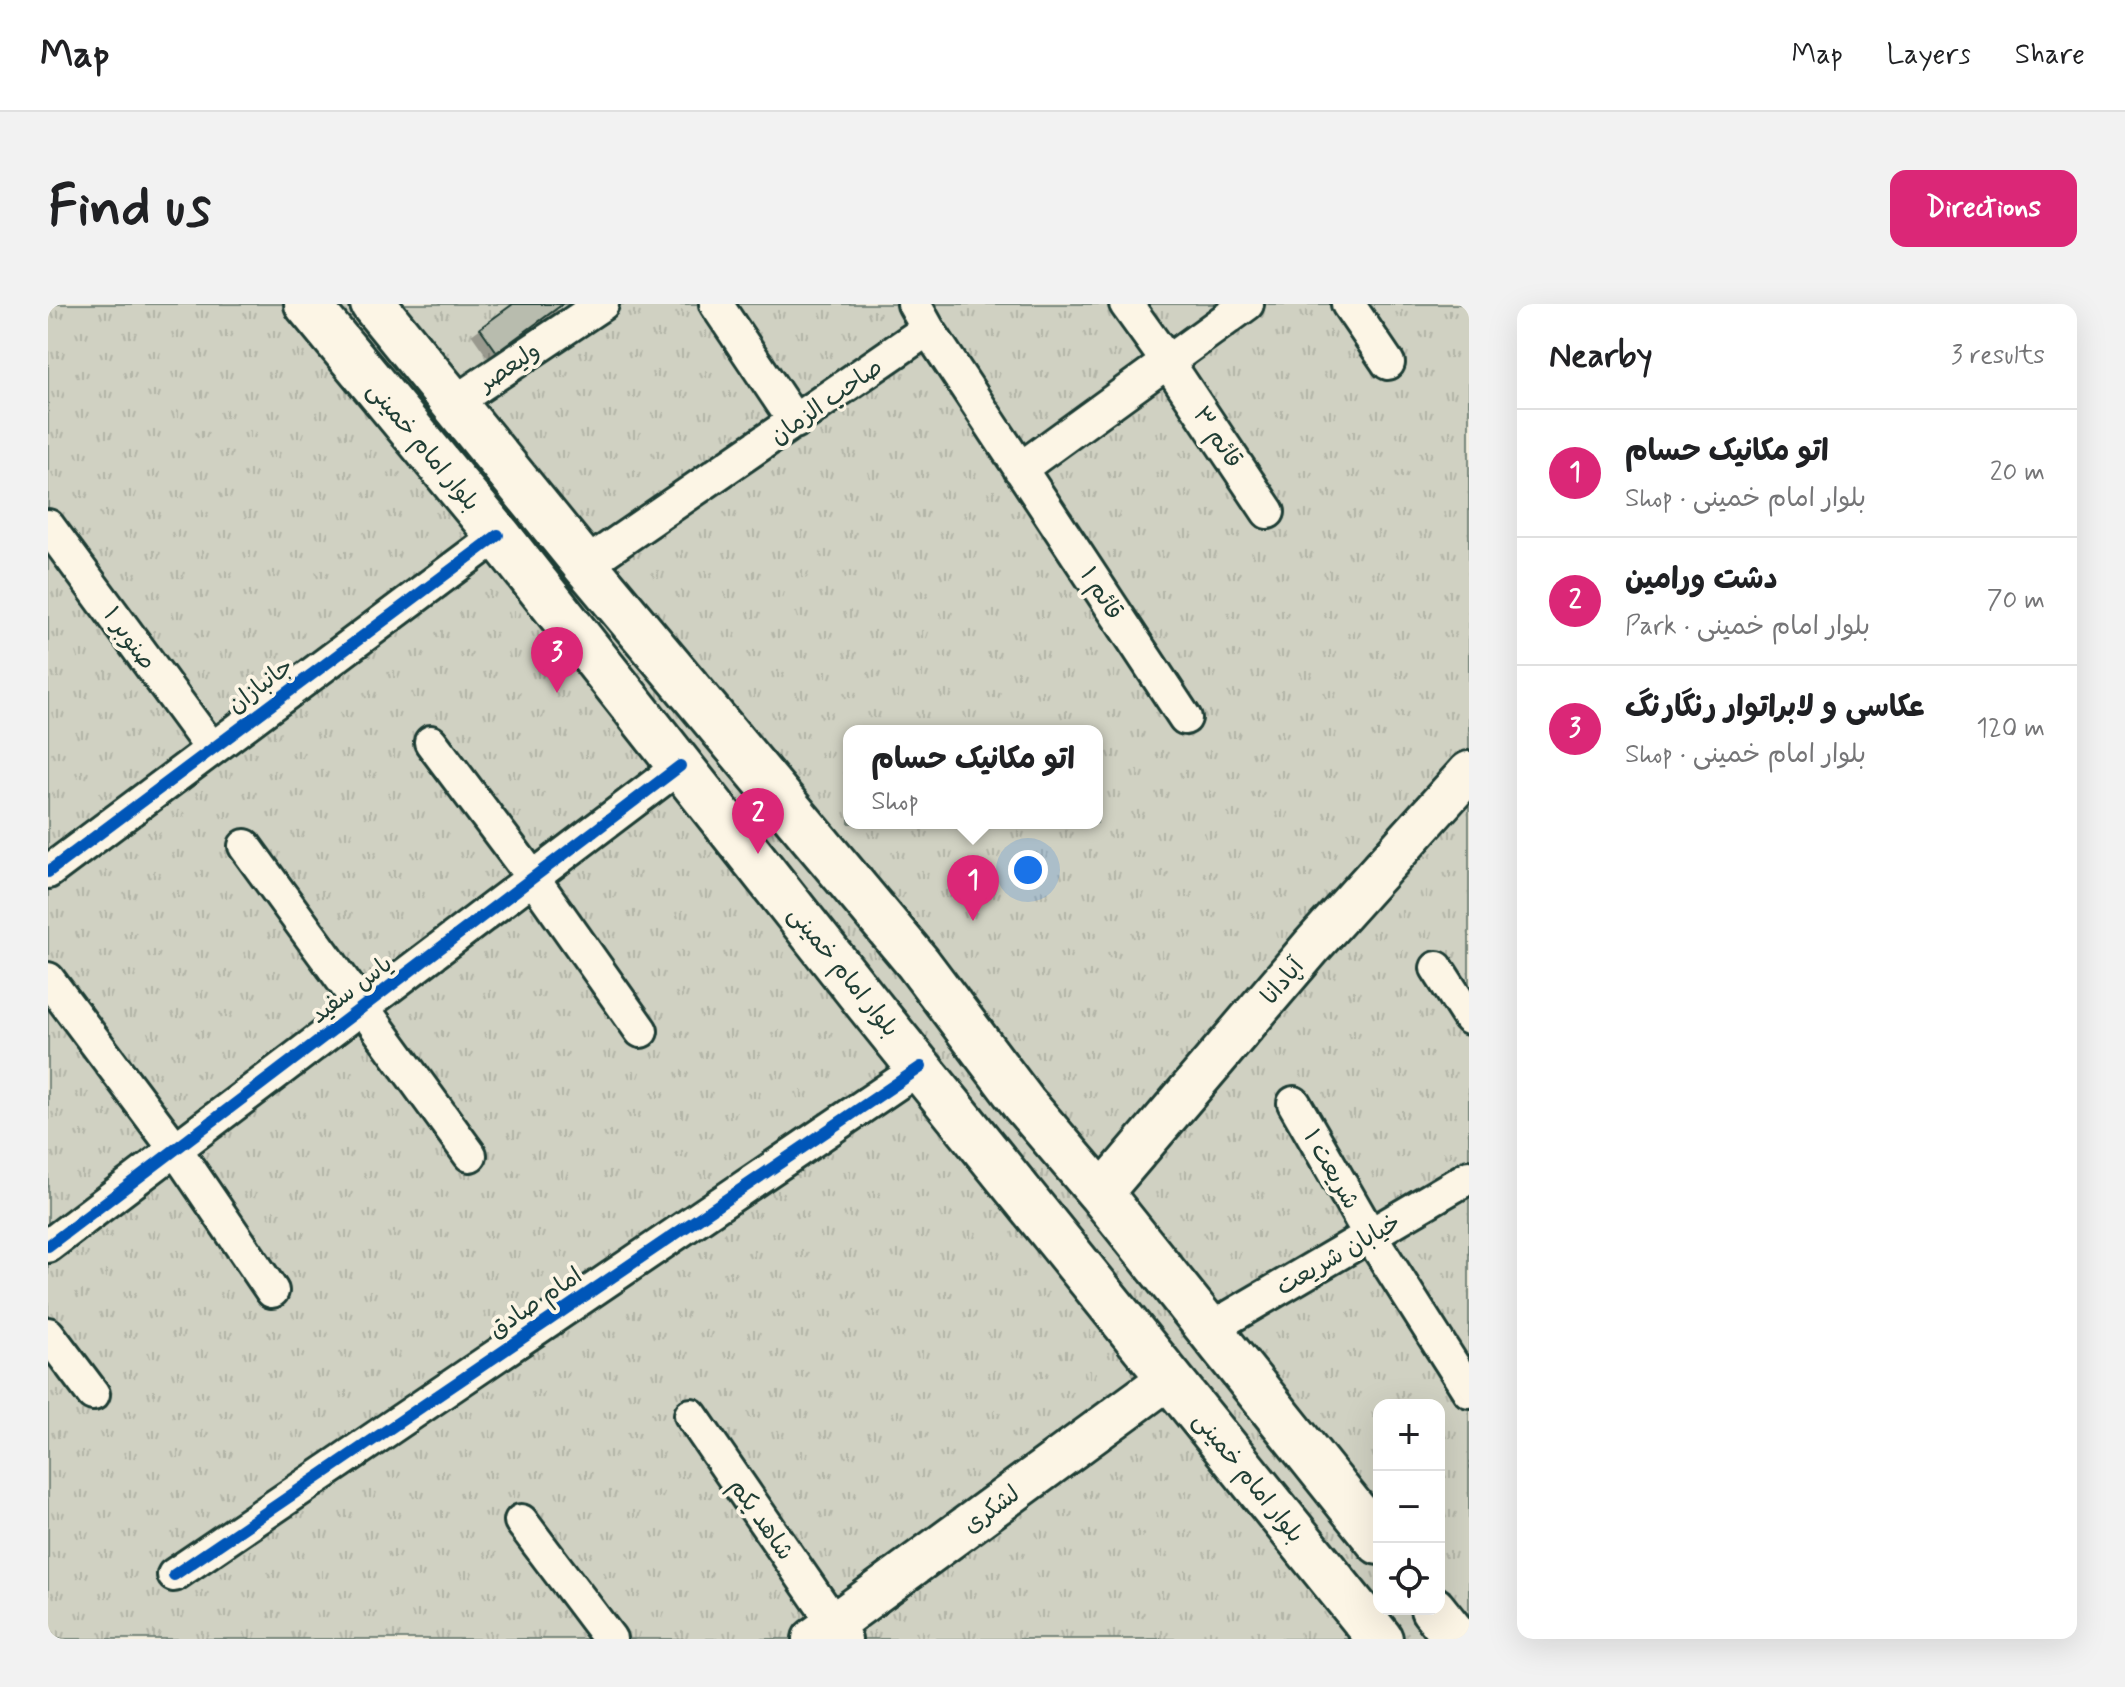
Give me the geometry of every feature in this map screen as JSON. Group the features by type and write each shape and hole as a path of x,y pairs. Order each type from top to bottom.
{"main road":[{"name":"بلوار امام خمینی","path":"307,304 498,535 868,1004 1380,1639"},
{"name":"بلوار امام خمینی","path":"373,304 585,565 918,963 1024,1104 1101,1194 1373,1535"},
{"path":"868,1004 918,963"},
{"path":"1438,1615 1457,1639"}],"street":[{"name":"ولیعصر","path":"455,402 602,304"},
{"path":"716,304 795,422"},
{"name":"قائم ۳","path":"1126,304 1268,512"},
{"path":"1020,469 1247,304"},
{"path":"1348,304 1388,363"},
{"name":"صاحب الزمان","path":"585,565 795,422 921,317 1020,469"},
{"name":"قائم ۱","path":"1020,469 1185,718"},
{"name":"صنوبر ۱","path":"48,526 212,749"},
{"name":"جانبازان","path":"48,872 498,535"},
{"path":"431,742 533,878 641,1031"},
{"name":"یاس سفید","path":"48,1246 680,766"},
{"name":"آپادانا","path":"1101,1194 1312,946 1469,772"},
{"path":"245,846 470,1155"},
{"path":"1437,968 1469,1018"},
{"path":"48,979 176,1150 272,1291"},
{"name":"امام صادق","path":"174,1575 921,1067"},
{"name":"شریعت ۱","path":"1294,1103 1370,1235 1469,1391"},
{"name":"خیابان شریعت","path":"1208,1330 1469,1177"},
{"path":"48,1334 93,1394"},
{"name":"لشکری","path":"831,1634 1169,1378"},
{"name":"شاهد یکم","path":"691,1415 831,1634"},
{"path":"521,1521 610,1639"}],"green space":[{"path":"48,304 1469,304 1469,1639 48,1639"}],"building":[{"path":"513,304 563,304 497,352 480,328"}],"cycle path":[{"path":"48,872 498,535"},
{"path":"48,1246 680,766"},
{"path":"174,1575 921,1067"}],"place":[{"name":"عکاسی و لابراتوار رنگارنگ","path":"557,693"},
{"name":"دشت ورامین","path":"758,854"},
{"name":"اتو مکانیک حسام","path":"973,921"}]}
